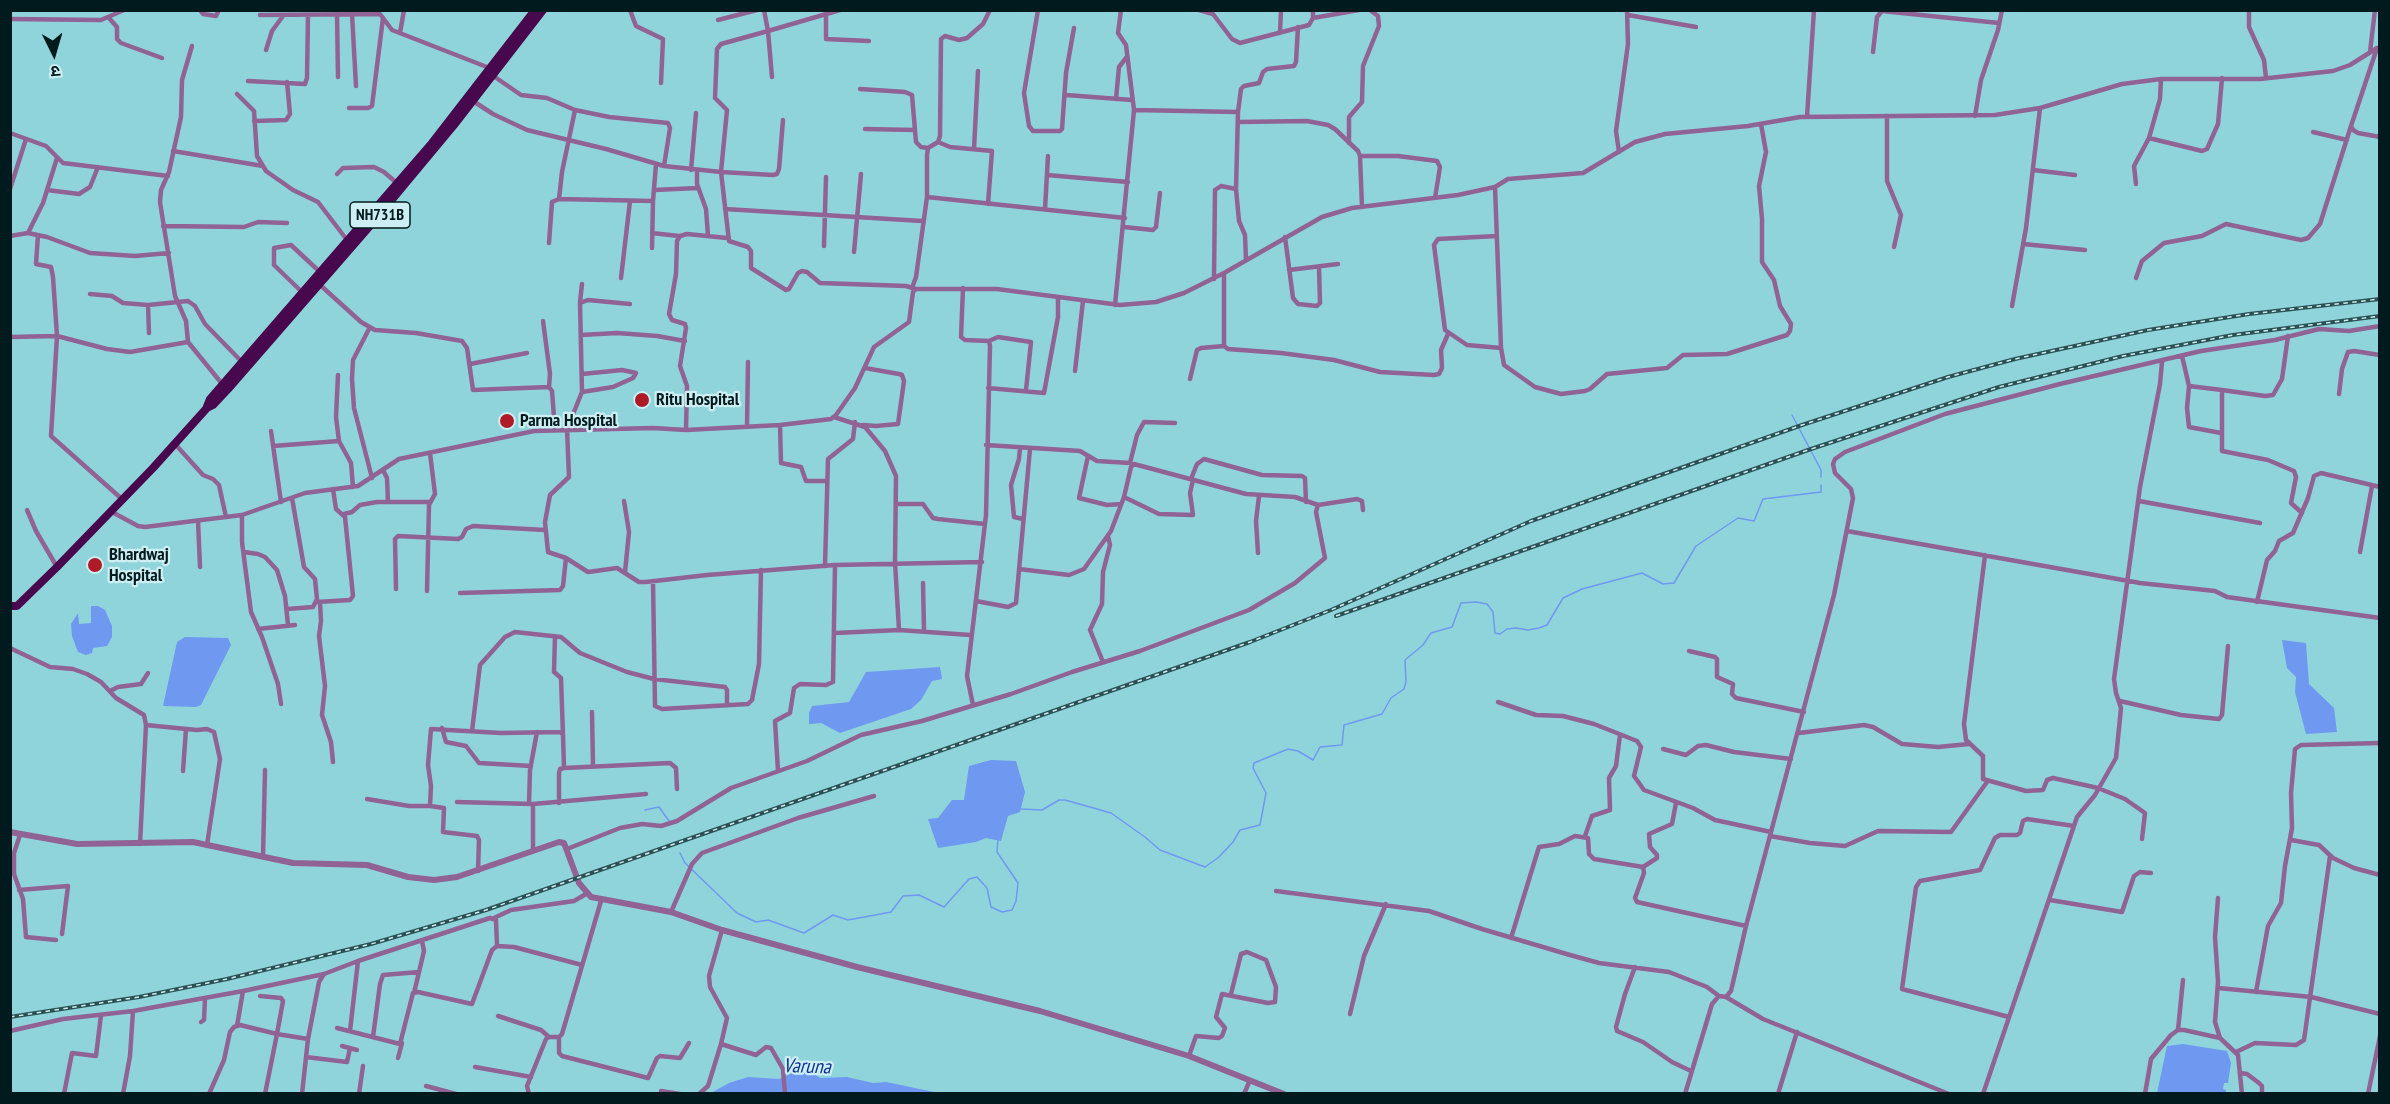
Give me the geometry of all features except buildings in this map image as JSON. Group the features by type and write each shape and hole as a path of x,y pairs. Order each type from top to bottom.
{"highway":[{"name":"NH731B","path":"400,186 493,71 525,28 535,10"},
{"name":"NH731B","path":"525,28 543,10"},
{"name":"NH731B","path":"13,608 112,512 206,409 213,405 319,284 351,243 473,101 493,71"},
{"name":"NH731B","path":"206,409 210,399 321,273 351,243"}],"street":[{"path":"10,19 77,21 109,18 124,10"},
{"path":"200,10 203,14 216,16 219,10"},
{"path":"400,33 404,10"},
{"path":"630,10 636,26 663,39 661,83"},
{"path":"718,20 757,10"},
{"path":"764,10 772,77"},
{"path":"727,238 721,172 727,110 715,98 717,49 721,44 840,10"},
{"path":"860,89 912,95 917,146 928,148 938,142 940,136 941,39 945,36 959,40 967,38 983,24 990,10"},
{"path":"1038,10 1024,93 1030,129 1047,131 1062,129 1066,73 1074,28"},
{"path":"1115,305 1134,110 1126,45 1118,33 1121,10"},
{"path":"1280,33 1281,10"},
{"path":"1200,11 1217,17 1235,42 1247,42 1309,25 1313,18 1313,10"},
{"path":"1313,18 1359,10"},
{"path":"1349,143 1349,117 1362,102 1363,66 1379,26 1376,13 1370,10"},
{"path":"1807,117 1814,10"},
{"path":"1975,116 1981,80 2000,24 2002,10"},
{"path":"2249,10 2249,27 2266,65 2266,78"},
{"path":"2370,52 2375,10"},
{"path":"1873,52 1877,17 1882,11 2000,24"},
{"path":"260,15 328,13 380,15 392,30 493,71 521,94 552,99 575,110 609,117 668,123 670,128 664,166"},
{"path":"1619,152 1616,131 1628,44 1628,13 1696,27"},
{"path":"337,14 338,77"},
{"path":"352,14 356,86"},
{"path":"248,81 305,84 308,15"},
{"path":"826,15 826,39 869,41"},
{"path":"266,50 272,31 283,16"},
{"path":"109,18 117,27 117,39 121,43 162,58"},
{"path":"349,108 372,106 382,18"},
{"path":"1246,260 1245,234 1239,221 1236,189 1238,112 1244,86 1259,83 1263,72 1267,69 1294,66 1298,27"},
{"path":"192,46 183,81 183,103 168,176 160,195 163,226 177,301 186,321 188,342 223,385"},
{"path":"652,233 727,238 732,243 748,247 752,251 751,268 786,290 801,271 807,272 820,283 887,285 914,289 997,289 1115,305 1156,302 1184,293 1214,279 1322,217 1362,207 1435,198 1495,187 1508,179 1583,173 1635,142 1665,134 1807,117 1995,115 2040,108 2122,84 2161,79 2266,78 2338,70 2378,47"},
{"path":"2136,278 2142,261 2164,243 2202,236 2226,224 2301,240 2308,238 2320,224 2378,47"},
{"path":"1116,99 1119,67 1126,58"},
{"path":"974,148 978,71"},
{"path":"2149,138 2198,150 2207,149 2218,124 2222,78"},
{"path":"2136,184 2135,162 2149,138 2160,99 2161,79"},
{"path":"254,121 286,120 290,114 287,82"},
{"path":"237,94 254,111 257,156 266,171 293,190 318,202 351,243"},
{"path":"1066,95 1132,100"},
{"path":"473,101 493,114 527,130 664,166 773,176 779,169 783,120"},
{"path":"2012,306 2023,244 2040,108"},
{"path":"559,199 562,172 575,110"},
{"path":"1134,110 1238,112"},
{"path":"696,113 694,170 705,209 708,236"},
{"path":"1887,116 1887,181 1901,215 1894,247"},
{"path":"1238,122 1314,122 1328,125 1360,156 1362,207"},
{"path":"1495,187 1501,348 1504,365 1529,385 1561,394 1590,389 1607,374 1667,368 1683,355 1721,355 1786,335 1790,331 1791,324 1780,306 1774,280 1762,261 1761,255 1760,181 1766,152 1761,124"},
{"path":"2351,126 2358,133 2379,137"},
{"path":"865,129 915,130"},
{"path":"2313,132 2347,140"},
{"path":"10,133 50,148 57,158 67,163 168,176"},
{"path":"10,189 26,139"},
{"path":"938,142 950,147 992,151 988,204"},
{"path":"834,417 855,388 879,342 909,322 927,197 928,148"},
{"path":"173,152 263,166"},
{"path":"1045,209 1048,156"},
{"path":"1360,156 1398,156 1437,161 1440,167 1435,198"},
{"path":"28,234 47,190 57,158"},
{"path":"652,248 656,164"},
{"path":"47,190 79,194 90,187 98,166"},
{"path":"338,174 343,168 377,168 400,186"},
{"path":"2033,170 2075,175"},
{"path":"854,252 861,174"},
{"path":"1047,175 1128,182"},
{"path":"825,246 826,177"},
{"path":"1214,279 1215,190 1221,186 1236,189"},
{"path":"654,190 698,188"},
{"path":"1124,227 1153,230 1156,227 1160,193"},
{"path":"927,197 1125,218"},
{"path":"549,243 552,202 559,199 653,201"},
{"path":"621,278 630,201"},
{"path":"725,209 922,221"},
{"path":"163,226 244,227 258,222 287,223"},
{"path":"10,236 38,235 90,253 135,256 169,253"},
{"path":"38,235 36,264 51,267 53,270 57,336 51,436 123,500"},
{"path":"680,236 677,241 676,274 669,314 672,320 685,324 685,341 680,366 687,386 686,430"},
{"path":"1497,236 1438,239 1435,242 1443,326 1448,334 1467,345 1501,348"},
{"path":"1285,237 1294,301 1298,304 1317,306 1321,299 1319,267"},
{"path":"2023,244 2085,250"},
{"path":"303,293 274,265 274,248 291,245 321,273"},
{"path":"1289,270 1338,264"},
{"path":"1224,273 1224,346"},
{"path":"319,284 370,327 380,331 416,333 462,341 467,348 472,387 477,391 549,387"},
{"path":"582,284 580,303 582,392 567,429 569,477 550,495 545,530 548,552 566,558 588,572 617,568 639,582 835,565 982,562"},
{"path":"963,288 960,337 965,340 988,341 998,337 1031,342 1026,390"},
{"path":"90,294 112,296 123,303 148,305 185,300 195,306 205,324 242,363"},
{"path":"988,388 1044,393 1058,317 1058,297"},
{"path":"580,303 588,300 630,304"},
{"path":"1076,371 1083,301"},
{"path":"148,305 149,333"},
{"path":"543,321 555,430"},
{"path":"1726,997 1731,991 1746,926 1799,733 1834,595 1852,510 1851,489 1835,473 1834,459 1845,452 1945,414 2060,384 2182,356 2319,329 2349,331 2379,326"},
{"path":"370,327 353,360 352,379 354,408 372,478"},
{"path":"581,335 617,333 685,341"},
{"path":"1190,379 1197,350 1224,346 1233,350 1334,360 1374,371 1434,375 1439,374 1442,368 1442,350 1448,334"},
{"path":"10,337 57,336 107,349 130,352 188,342"},
{"path":"2189,386 2265,396 2273,395 2282,379 2288,336"},
{"path":"973,705 967,676 970,635 975,620 985,524 988,341"},
{"path":"2339,394 2340,376 2348,352 2379,355"},
{"path":"470,363 527,353"},
{"path":"2182,356 2189,386 2188,427 2221,433"},
{"path":"747,426 748,362"},
{"path":"1983,1094 2079,813 2092,799 2116,758 2120,701 2114,679 2139,501 2162,362"},
{"path":"112,512 142,527 242,515 305,493 354,487 372,478 399,459 534,431 653,428 686,430 780,425 834,417 876,426 898,424 904,381 902,375 865,368"},
{"path":"582,374 622,370 636,373 633,378 613,387 582,392"},
{"path":"338,375 336,417 339,441 351,463 354,487"},
{"path":"2222,390 2222,451 2268,460 2294,471 2296,477 2291,503 2302,513"},
{"path":"825,566 828,459 853,439 855,422"},
{"path":"1019,570 1064,574 1079,571 1108,536 1124,497 1137,435 1144,422 1175,423"},
{"path":"862,424 888,457 897,482 895,562 899,630"},
{"path":"780,425 781,463 801,467 806,481 827,481"},
{"path":"271,431 281,502"},
{"path":"273,446 339,441"},
{"path":"175,444 203,475 213,479 219,485 226,517"},
{"path":"986,446 1080,451 1097,461 1140,464 1246,494 1295,497 1318,505 1357,499 1362,501 1363,510"},
{"path":"1020,448 1011,485 1014,517 1023,519"},
{"path":"976,600 1013,606 1018,598 1030,449"},
{"path":"427,591 429,502 435,494 430,453"},
{"path":"1088,456 1079,498 1107,504 1121,504"},
{"path":"1124,497 1159,514 1193,515 1190,493 1192,479 1197,464 1204,459 1262,475 1302,476 1305,478 1306,502"},
{"path":"383,470 387,478 388,502"},
{"path":"2257,602 2266,560 2275,551 2279,541 2293,532 2308,498 2312,479 2317,474 2379,487"},
{"path":"2360,552 2372,486"},
{"path":"333,489 336,509 344,514 352,512 360,505 429,502"},
{"path":"1258,553 1256,521 1259,496"},
{"path":"292,498 304,567 315,579 326,689 322,714 331,742 333,762"},
{"path":"624,501 629,532 625,572"},
{"path":"2139,501 2260,523"},
{"path":"896,504 924,504 933,518 985,524"},
{"path":"567,849 620,828 642,824 661,826 677,821 731,788 807,761 861,735 922,721 1011,694 1140,651 1249,610 1295,583 1325,558 1316,512 1318,505"},
{"path":"27,510 36,531 57,567"},
{"path":"287,609 310,607 318,602 350,600 353,596 344,514"},
{"path":"242,515 250,608 277,680 281,705"},
{"path":"198,521 200,567"},
{"path":"396,589 395,537 458,539 462,537 465,529 473,526 545,530"},
{"path":"1847,531 2129,580 2215,591 2225,597 2379,618"},
{"path":"1103,662 1090,630 1102,604 1103,572 1110,545 1108,536"},
{"path":"244,552 265,557 277,570 287,609 288,626"},
{"path":"1985,555 1964,724 1969,744 1983,756 1982,776 1987,782 2026,791 2040,791 2045,787 2047,780 2053,778 2098,788 2125,799 2142,810 2145,816 2142,839"},
{"path":"460,593 560,590 563,586 566,558"},
{"path":"778,771 775,721 790,713 793,691 797,686 826,685 833,682 835,565"},
{"path":"653,581 654,702 657,708 747,704 753,700 759,664 760,570"},
{"path":"923,583 924,630"},
{"path":"258,629 296,625"},
{"path":"835,633 924,630 970,635"},
{"path":"472,731 479,668 509,634 515,632 555,636 566,640 580,653 627,672 654,679 725,687 727,705"},
{"path":"555,636 554,672 561,678 564,768"},
{"path":"2120,701 2181,715 2219,719 2222,715 2228,646"},
{"path":"10,648 50,667 73,669 87,674 101,682 116,698 141,712 145,718 140,844"},
{"path":"1689,651 1718,659 1717,677 1733,684 1732,694 1736,698 1804,712"},
{"path":"110,691 118,687 141,684 148,673"},
{"path":"1498,702 1536,715 1563,716 1594,724 1641,744 1634,776 1641,788 1715,820 1810,843 1845,846 1878,831 1954,831 1987,782"},
{"path":"592,712 593,766"},
{"path":"146,725 213,730 219,749 219,764 207,845"},
{"path":"1799,733 1864,725 1873,727 1902,744 1938,747 1969,744"},
{"path":"430,806 432,786 428,765 430,732 435,728 501,734 561,732 563,735"},
{"path":"442,728 446,742 466,746 479,764 531,766"},
{"path":"183,771 186,729"},
{"path":"533,850 531,766 537,732"},
{"path":"1620,735 1616,766 1609,778 1610,810 1592,816 1586,836 1589,840 1589,854 1594,859 1643,867 1657,858 1650,847 1649,834 1672,824 1676,802"},
{"path":"2256,992 2268,926 2281,903 2285,866 2291,840 2291,793 2297,746 2379,743"},
{"path":"1663,749 1686,755 1698,746 1706,745 1734,752 1791,759"},
{"path":"559,802 558,773 564,768 670,763 676,768 677,789"},
{"path":"262,857 265,770"},
{"path":"457,802 531,804 646,794"},
{"path":"671,912 692,864 702,853 826,808 874,796"},
{"path":"367,799 409,806 444,808 443,832 477,836 479,840 478,871"},
{"path":"2008,1017 1902,989 1916,887 1920,881 1980,870 1995,838 2000,835 2017,835 2020,833 2023,821 2027,819 2074,826"},
{"path":"10,832 77,844 181,842 314,864 368,865 424,879 445,880 478,871 533,850 559,842 564,843 579,884 586,894 601,900 671,912 722,930 858,967 1040,1011 1189,1056 1284,1094"},
{"path":"20,835 14,853 13,867 23,899 26,937 56,940"},
{"path":"1511,938 1539,847 1559,844 1572,836 1586,836"},
{"path":"2291,840 2319,844 2330,856 2354,868 2379,875"},
{"path":"2236,1052 2255,1043 2296,1045 2302,1043 2311,997 2330,856"},
{"path":"1643,867 1644,873 1635,898 1637,902 1746,926"},
{"path":"2050,900 2122,912 2134,876 2140,872 2151,873"},
{"path":"19,890 68,886 62,934"},
{"path":"1276,891 1429,911 1511,938 1599,963 1669,972 1707,987 1752,1014 1949,1094"},
{"path":"10,1031 63,1020 133,1011 205,998 324,974 494,918 511,910 574,901 586,894"},
{"path":"2218,898 2215,937 2218,988 2215,1022 2220,1038"},
{"path":"601,900 559,1037 559,1053 562,1056 644,1077 650,1076 657,1058 660,1056 680,1058 689,1043"},
{"path":"1350,1014 1364,956 1386,904"},
{"path":"494,918 497,946"},
{"path":"699,1094 708,1086 727,1018 710,987 709,976 722,930"},
{"path":"398,1058 424,951 422,941"},
{"path":"414,993 472,1004 492,950 497,946 514,947 582,965"},
{"path":"1189,1056 1196,1036 1219,1038 1222,1036 1225,1028 1216,1017 1222,994 1268,1003 1275,1002 1276,987 1266,960 1247,952 1241,954 1231,994"},
{"path":"350,1031 358,961"},
{"path":"1635,967 1625,994 1616,1027 1617,1031 1643,1042 1672,1062 1691,1071"},
{"path":"374,1037 379,988 383,975 419,972"},
{"path":"302,1094 308,1039 319,982 324,974"},
{"path":"2145,1094 2151,1059 2159,1047 2178,1030 2183,980"},
{"path":"2218,988 2311,997 2379,1014"},
{"path":"209,1094 224,1060 230,1032 237,1026 243,991"},
{"path":"260,996 281,998 283,1001 265,1094"},
{"path":"1684,1094 1712,1004 1719,996"},
{"path":"201,1022 204,1020 205,998"},
{"path":"123,1094 130,1056 133,1011"},
{"path":"64,1094 72,1053 96,1056 101,1015"},
{"path":"498,1016 542,1030 549,1037 559,1037"},
{"path":"237,1026 308,1039"},
{"path":"337,1028 398,1044 402,1042"},
{"path":"2178,1030 2220,1038 2236,1052 2239,1058 2242,1094"},
{"path":"1778,1094 1797,1032"},
{"path":"529,1094 527,1086 545,1041 549,1037"},
{"path":"2368,1094 2379,1039"},
{"path":"721,1044 756,1055 769,1047 782,1066 785,1094"},
{"path":"342,1046 357,1050"},
{"path":"306,1056 346,1062 350,1048"},
{"path":"359,1094 363,1066"},
{"path":"475,1067 531,1077"},
{"path":"2240,1073 2247,1074 2259,1083 2262,1086 2262,1094"},
{"path":"1244,1094 1250,1080"},
{"path":"426,1086 456,1094"},
{"path":"661,1091 680,1094"}],"water":[{"path":"91,606 98,606 105,610 112,626 112,637 107,646 93,648 92,653 86,655 78,652 72,636 71,624 78,613 79,624 91,623"},
{"path":"185,637 228,638 231,645 201,705 196,707 163,706 177,642"},
{"path":"2282,640 2306,643 2309,684 2334,708 2337,732 2306,734 2295,692 2296,677 2287,668"},
{"path":"940,667 942,679 932,681 921,700 911,709 840,733 821,723 809,724 809,713 812,706 849,702 866,672"},
{"path":"991,760 1016,761 1025,792 1020,812 1008,816 1001,841 986,838 976,842 938,848 928,819 938,818 952,800 964,800 969,766"},
{"path":"2183,1044 2227,1051 2231,1063 2228,1083 2224,1083 2223,1089 2226,1093 2157,1093 2167,1046"},
{"path":"794,1072 814,1074 820,1078 847,1077 873,1083 886,1082 939,1093 709,1094 729,1083 748,1077 779,1079"}],"waterway":[{"path":"1792,415 1821,470 1821,477"},
{"path":"1021,809 1042,810 1059,800 1065,800 1111,813 1160,850 1205,867 1219,857 1233,842 1240,830 1260,825 1266,793 1253,768 1254,763 1288,749 1298,751 1313,760 1320,747 1342,745 1344,725 1382,714 1391,698 1404,689 1405,660 1423,645 1431,633 1452,627 1461,603 1487,604 1493,612 1495,633 1500,634 1507,629 1539,628 1547,625 1563,598 1582,589 1642,573 1663,584 1674,583 1696,546 1738,518 1754,521 1763,499 1821,492 1821,485"},
{"path":"645,810 659,807 669,821"},
{"path":"680,853 685,863 737,913 756,922 768,920 804,933 833,915 848,920 891,912 903,896 919,895 944,907 969,879 977,877 987,888 991,907 1002,912 1012,910 1016,901 1018,883 997,852 998,838"}],"railway":[{"path":"10,1017 139,997 227,979 371,944 486,910 1250,642 1331,610 1531,521 1802,425 1948,377 2015,359 2148,330 2249,314 2380,299"},
{"path":"1336,616 1811,449 1999,387 2123,356 2233,335 2380,316"}],"place":[{"name":"Ritu Hospital","path":"642,400"},
{"name":"Parma Hospital","path":"507,421"},
{"name":"Bhardwaj Hospital","path":"95,565"}],"water label":[{"name":"Varuna","path":"807,1067"}]}
